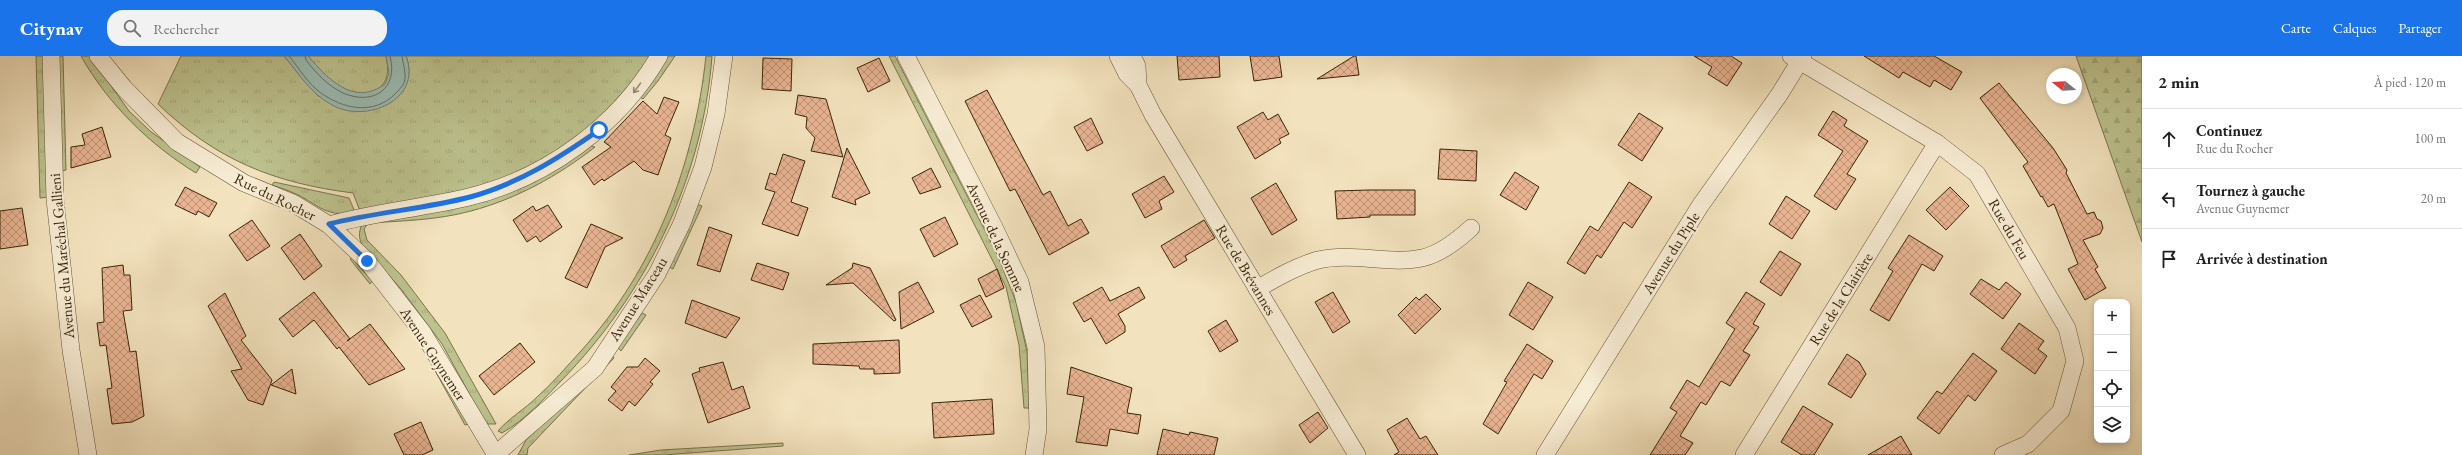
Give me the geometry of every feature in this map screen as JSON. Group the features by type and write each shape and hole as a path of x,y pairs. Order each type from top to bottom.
{"street":[{"name":"Avenue du Maréchal Gallieni","path":"51,56 55,199 71,350 88,455"},
{"name":"Rue du Rocher","path":"98,56 124,88 177,142 244,183 293,203 329,224 358,217 470,197 516,181 559,158 599,130 632,95 659,56"},
{"name":"Avenue Marceau","path":"496,455 595,368 657,274 682,224 703,167 716,114 724,56"},
{"name":"Avenue de la Somme","path":"906,56 994,226 1020,282 1036,347 1038,429 1034,455"},
{"name":"Rue de Brévannes","path":"1118,56 1127,74 1138,85 1153,115 1357,455"},
{"name":"Rue de Brévannes","path":"1132,56 1137,66 1138,85"},
{"name":"Rue du Feu","path":"1798,58 1937,143 1977,174 2067,328 2075,361 2062,411 2028,444 2003,455"},
{"name":"Avenue du Piple","path":"1545,455 1700,206 1779,95 1798,58"},
{"name":"Rue de la Clairière","path":"1744,455 1937,143"},
{"name":"Avenue Guynemer","path":"329,224 367,261 423,333 496,455"},
{"path":"1257,289 1283,274 1318,260 1346,257 1397,260 1423,258 1457,240 1472,228"}],"green space":[{"path":"36,56 43,56 49,197 40,198"},
{"path":"58,56 63,56 66,170 62,171"},
{"path":"81,56 90,56 129,111 150,131 200,167 196,173 162,150 131,122 103,90"},
{"path":"181,56 284,56 318,96 399,96 405,87 409,72 406,56 655,56 589,130 548,159 495,183 439,199 360,211 353,193 297,183 248,166 224,154 202,140 158,104"},
{"path":"308,56 386,56 388,67 387,76 379,89 364,94 355,93 334,83 320,71"},
{"path":"665,56 675,56 658,81 643,99 637,95"},
{"path":"706,56 712,56 706,101 697,146 683,190 665,232 644,272 619,311 592,347 561,381 518,422 502,433 498,431 543,392 581,351 607,319 630,285 650,250 667,214 681,176 692,137"},
{"path":"889,56 895,56 997,254 1016,302 1027,352 1029,408 1024,408 1019,345 1006,287"},
{"path":"2076,56 2142,56 2142,242 2082,73 2082,68 2080,68"},
{"path":"586,145 595,147 581,158 551,177 504,200 458,214 420,220 368,223 364,229 367,240 401,275 445,333 496,424 486,424 442,344 401,289 362,245 360,234 363,222 435,211"},
{"path":"274,182 349,198 355,212 330,212 304,198 272,185"},
{"path":"696,204 702,206 673,269 667,266"},
{"path":"352,258 372,281 370,284 350,259"},
{"path":"642,313 646,315 621,351 617,347"},
{"path":"611,354 614,358 528,448 527,455 518,455 526,440 579,390"},
{"path":"431,357 468,424 465,425 428,358"},
{"path":"783,443 783,446 663,455 629,455 661,450"}],"water":[{"path":"284,56 308,56 333,81 352,91 363,93 374,90 385,84 389,73 386,56 406,56 409,72 406,85 399,96 388,104 375,109 360,112 346,110 332,105 317,95"}],"building":[{"path":"1177,56 1219,56 1220,77 1179,80"},
{"path":"1250,56 1279,56 1282,77 1254,81"},
{"path":"1356,56 1359,75 1317,79"},
{"path":"1694,56 1731,56 1742,63 1727,86 1708,74 1712,67"},
{"path":"1864,56 1934,56 1962,72 1951,90 1934,80 1930,87 1903,72 1899,78"},
{"path":"763,58 792,59 791,91 762,89"},
{"path":"879,58 890,81 868,92 857,68"},
{"path":"1999,83 2053,148 2067,170 2066,173 2087,214 2094,212 2097,219 2101,221 2103,228 2100,234 2083,240 2098,267 2095,269 2106,288 2085,300 2068,269 2078,264 2054,204 2048,207 2042,196 2041,197 2023,166 2028,162 1980,98"},
{"path":"987,90 1043,195 1050,191 1068,226 1081,219 1089,233 1049,255 1015,189 1010,191 965,101"},
{"path":"798,95 826,99 843,157 811,151 815,138 806,128 807,117 795,114"},
{"path":"664,97 679,102 665,135 671,138 658,175 643,170 634,161 604,181 602,179 594,185 582,167 611,147 604,142 643,101 657,114"},
{"path":"1833,111 1847,120 1844,126 1868,141 1847,174 1856,179 1836,210 1814,196 1843,151 1818,135"},
{"path":"1263,112 1268,120 1278,114 1289,134 1279,139 1281,143 1255,159 1237,127"},
{"path":"1639,113 1663,128 1642,161 1618,145"},
{"path":"1091,118 1103,143 1087,151 1074,127"},
{"path":"102,127 111,157 71,168 71,147 85,145 82,134"},
{"path":"847,148 870,193 855,200 856,205 832,197"},
{"path":"1440,149 1477,151 1476,181 1438,179"},
{"path":"783,154 805,161 791,202 808,208 798,236 762,224 775,192 765,189 770,173 776,175"},
{"path":"931,168 941,187 920,194 912,178"},
{"path":"1515,172 1539,187 1526,210 1500,195"},
{"path":"1164,176 1174,192 1159,201 1162,209 1145,218 1132,194"},
{"path":"1629,182 1652,197 1632,228 1624,222 1601,258 1597,255 1585,274 1567,263 1590,226 1598,231"},
{"path":"1276,183 1297,220 1272,235 1251,198"},
{"path":"185,187 217,203 209,217 198,211 196,215 175,205"},
{"path":"1950,187 1969,206 1946,230 1926,210"},
{"path":"1415,190 1415,215 1370,215 1370,217 1337,219 1335,191"},
{"path":"1786,196 1810,211 1792,239 1769,224"},
{"path":"548,205 562,227 540,242 536,236 527,242 513,220 533,206 536,211"},
{"path":"22,208 28,245 0,249 0,211"},
{"path":"945,217 958,244 934,257 920,229"},
{"path":"252,220 270,246 247,261 229,235"},
{"path":"1204,220 1215,238 1185,256 1187,260 1174,268 1161,246"},
{"path":"591,224 623,238 605,247 587,288 565,278"},
{"path":"709,227 732,235 720,272 697,265"},
{"path":"300,234 322,266 304,280 281,248"},
{"path":"1909,235 1943,256 1934,271 1922,264 1889,321 1870,310 1893,271 1888,268"},
{"path":"1780,251 1801,264 1781,296 1760,282"},
{"path":"757,263 789,273 783,290 751,280"},
{"path":"853,263 870,268 896,320 894,321 853,283 826,285 852,268"},
{"path":"123,265 124,275 130,275 132,310 123,311 130,352 136,351 144,416 132,422 112,424 107,389 112,388 106,345 100,346 97,323 104,322 102,268"},
{"path":"997,269 1004,288 986,297 978,279"},
{"path":"1981,279 1999,290 2006,282 2021,294 2003,319 1970,294"},
{"path":"918,282 934,312 901,329 899,292"},
{"path":"1528,282 1553,297 1533,330 1509,315"},
{"path":"1102,287 1110,301 1139,287 1145,298 1118,314 1125,326 1125,332 1106,344 1091,318 1084,322 1073,303"},
{"path":"314,292 350,339 370,324 405,369 369,385 339,347 337,349 314,320 293,337 279,319"},
{"path":"1333,292 1350,322 1333,333 1315,302"},
{"path":"1746,292 1765,304 1753,324 1759,327 1743,351 1750,355 1730,386 1721,381 1706,405 1701,402 1680,436 1693,443 1685,455 1650,455 1677,412 1670,408 1687,380 1699,387 1735,329 1726,323"},
{"path":"225,293 246,336 241,340 272,380 263,405 248,400 231,371 242,369 208,306"},
{"path":"1426,294 1441,309 1415,334 1398,315 1416,297 1419,300"},
{"path":"980,295 992,317 972,327 960,305"},
{"path":"692,300 740,318 726,338 685,323"},
{"path":"1226,320 1238,341 1220,352 1208,331"},
{"path":"2019,323 2044,341 2038,349 2047,356 2035,374 2001,349"},
{"path":"899,340 900,373 874,374 874,369 860,369 859,366 813,364 813,344"},
{"path":"520,343 535,362 494,395 479,376"},
{"path":"1527,344 1553,361 1542,379 1534,374 1498,434 1483,424 1507,382 1504,381"},
{"path":"1973,353 1997,371 1975,401 1968,395 1939,434 1917,418 1937,391 1942,394"},
{"path":"1847,354 1859,362 1866,374 1851,398 1828,384"},
{"path":"645,358 660,371 650,382 653,384 635,406 629,401 622,411 608,400 616,391 611,387 627,367 638,367"},
{"path":"723,362 732,390 743,386 750,408 708,423 692,374 700,371 699,368"},
{"path":"1071,367 1132,388 1127,413 1141,415 1138,434 1110,429 1107,446 1076,442 1084,397 1067,394"},
{"path":"292,369 296,394 271,385"},
{"path":"992,399 994,434 934,438 932,403"},
{"path":"1803,406 1833,424 1814,455 1802,455 1781,442"},
{"path":"1318,412 1328,428 1310,443 1299,425"},
{"path":"1407,418 1420,439 1426,436 1438,455 1394,455 1399,452 1387,430"},
{"path":"421,422 433,450 422,455 404,455 394,434"},
{"path":"1163,429 1189,435 1190,432 1218,438 1214,455 1157,455"},
{"path":"1901,436 1912,455 1868,455"}],"route":[{"path":"367,261 329,224 358,217 470,197 516,181 559,158 599,130"}]}
